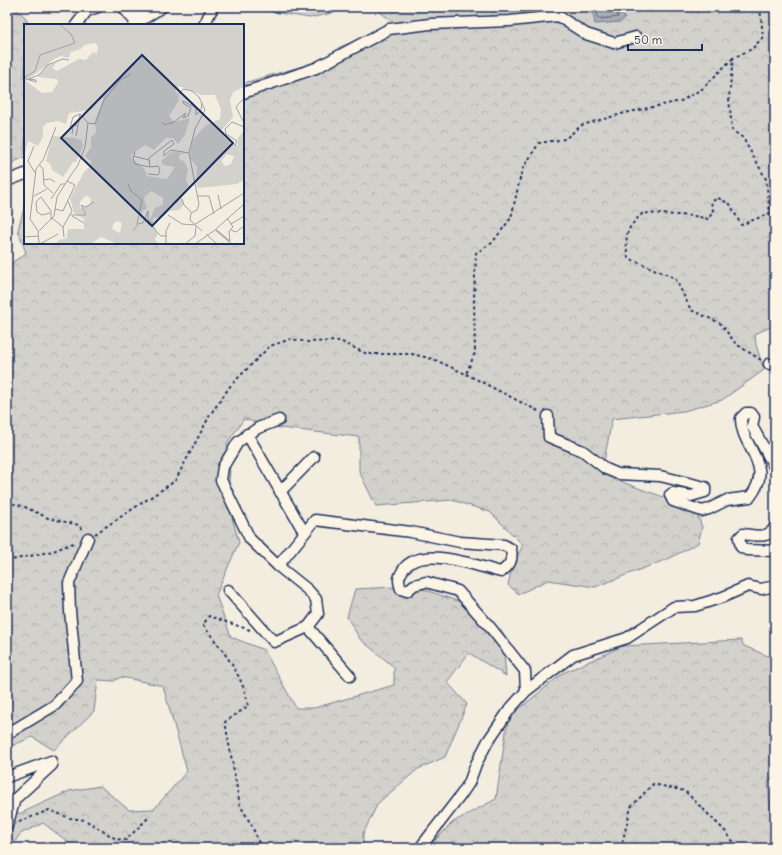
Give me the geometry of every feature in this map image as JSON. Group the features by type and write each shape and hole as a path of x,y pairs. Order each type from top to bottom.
{"street":[{"path":"77,24 87,11 98,7"},
{"path":"123,7 132,18 143,14 147,16"},
{"path":"135,24 162,7"},
{"path":"204,24 212,7"},
{"path":"244,93 316,68 389,29 430,24 510,21 558,16 586,34 614,43 636,37"},
{"path":"7,181 24,174"},
{"path":"548,416 549,437 583,451 606,469 618,474 660,476 705,487 705,492 698,495 673,493 670,495 673,501 702,511 727,500 750,497 756,490 760,478 758,461 741,426 741,418 746,413 751,413 754,417 752,426 775,468"},
{"path":"228,590 274,642 308,627 318,614 316,599 308,590 278,566 250,539 221,480 224,467 238,442 247,434 279,420"},
{"path":"247,434 304,532"},
{"path":"280,492 314,457"},
{"path":"278,566 315,520 411,532 460,542 504,545 511,549 513,558 509,565 501,572 437,557 420,558 406,565 398,578 401,589 406,591 414,585 426,582 458,591 490,627 524,671 526,691"},
{"path":"775,526 768,534 761,536 743,534 739,538 741,547 747,550 775,551"},
{"path":"7,734 55,704 77,681 70,611 69,583 88,538"},
{"path":"420,848 469,783 476,764 488,741 510,709 526,691 573,655 607,643 628,638 674,607 695,606 723,598 748,586 761,589 775,586"},
{"path":"308,627 350,676"},
{"path":"7,777 51,761 52,765 15,799 10,826"}],"path":[{"path":"466,374 475,353 474,298 476,253 492,243 511,218 522,170 539,143 564,140 582,125 681,100 702,89 733,58 752,49 763,37 760,7"},
{"path":"733,58 729,98 732,130 743,138 766,179 770,213 741,225 730,204 718,198 711,202 713,210 709,219 694,216 643,213 633,222 625,238 628,258 675,278 691,310 720,323 736,344 757,358 772,364"},
{"path":"7,561 53,551 88,538 112,524 175,481 210,415 231,385 270,346 291,339 308,342 340,341 366,354 412,354 426,357 466,374 548,416"},
{"path":"7,502 25,507 48,518 79,525 88,538"},
{"path":"252,631 209,616 203,625 231,662 246,692 248,706 225,722 240,805 252,826 261,848"},
{"path":"621,848 631,807 653,784 685,791 725,831 738,848"},
{"path":"10,826 49,810 70,818 85,820 116,839 126,840 150,816"}],"green space":[{"path":"7,7 14,7 26,18 28,24 24,24 24,157 7,165"},
{"path":"265,7 358,7 310,18 272,12"},
{"path":"373,7 775,7 775,325 755,334 756,345 764,370 722,400 684,411 612,419 602,472 625,483 685,505 696,511 702,527 698,543 670,558 595,587 548,580 519,594 508,585 512,567 523,545 490,512 452,500 376,506 359,471 359,437 272,427 244,419 227,443 230,472 227,500 239,542 216,595 231,637 264,650 296,708 314,708 394,685 394,667 360,639 347,617 355,589 414,586 460,602 483,620 495,638 504,654 506,676 469,653 447,682 467,704 445,757 418,769 378,803 363,834 363,848 76,848 43,823 20,834 11,848 7,848 7,797 19,814 69,791 100,786 129,810 154,809 187,771 163,686 121,677 114,681 98,680 94,711 54,750 32,737 7,748 7,266 26,253 18,230 24,208 24,244 244,244 244,85 247,82 337,58 338,48 395,23"},
{"path":"741,640 744,646 775,659 775,773 768,783 775,848 427,848 453,822 496,799 508,718 563,673 623,646"}],"water":[{"path":"592,7 606,7 615,9 625,18 620,22 595,24"}]}
